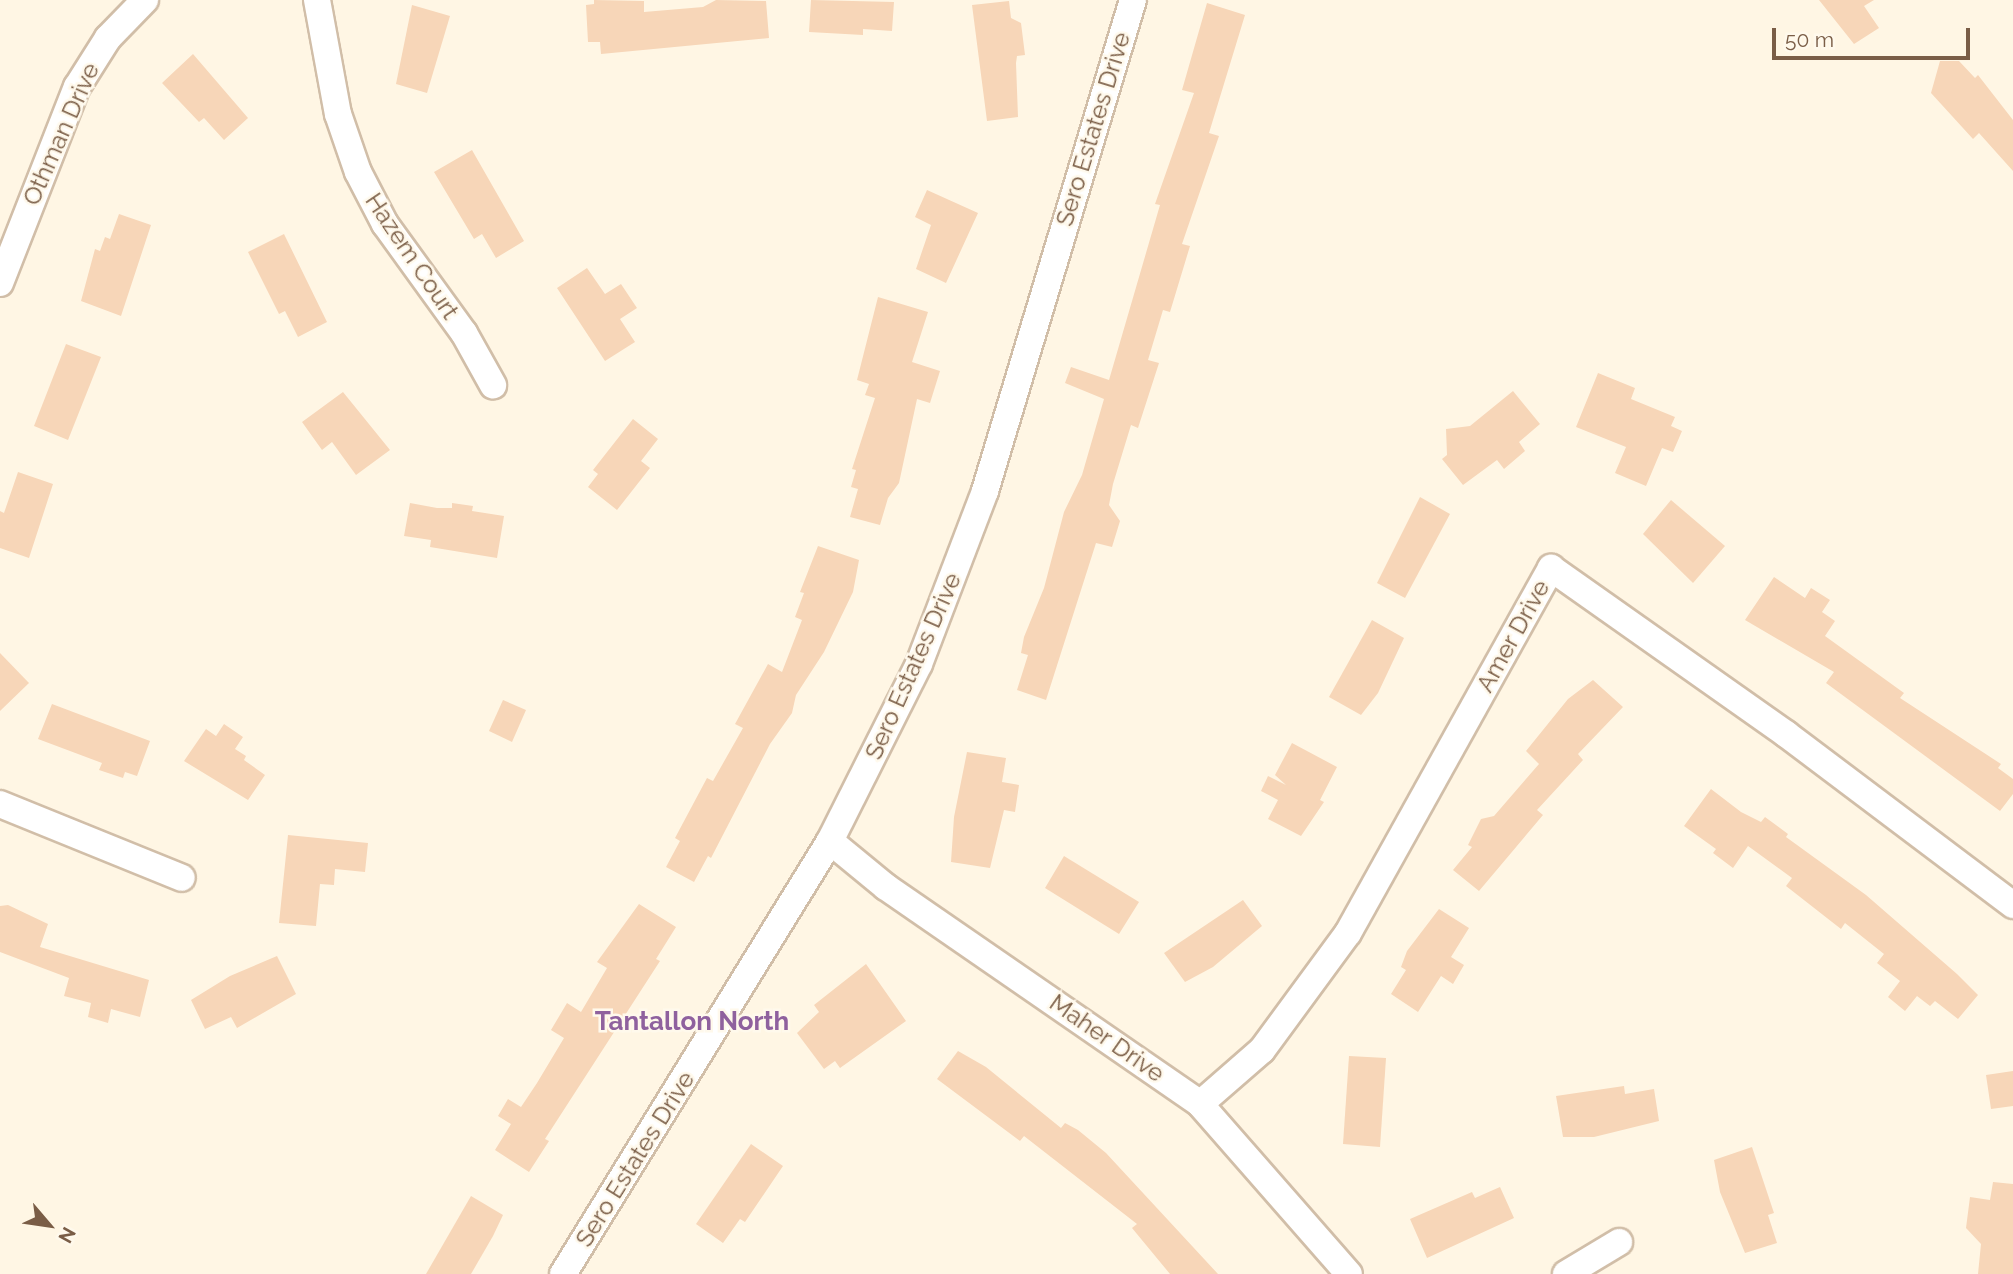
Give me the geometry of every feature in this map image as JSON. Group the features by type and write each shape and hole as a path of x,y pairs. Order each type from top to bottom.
{"street":[{"name":"Othman Drive","path":"0,283 77,87 108,38 145,0"},
{"name":"Hazem Court","path":"317,0 338,114 358,172 385,224 464,333 493,385"},
{"name":"Sero Estates Drive","path":"563,1274 830,841 943,609 985,491 1133,0"},
{"name":"Amer Drive","path":"1200,1104 1262,1050 1348,933 1551,568 1786,734 2013,905"},
{"path":"0,804 182,878"},
{"name":"Maher Drive","path":"830,841 886,887 1200,1104 1349,1274"},
{"path":"1566,1274 1619,1242"}],"building":[{"path":"594,0 644,1 644,12 703,7 716,0 766,1 769,38 601,54 600,42 588,42 586,5 594,4"},
{"path":"811,0 894,2 892,31 863,29 863,35 809,32"},
{"path":"1819,0 1874,0 1864,6 1879,28 1854,44"},
{"path":"1009,1 1011,18 1021,23 1025,55 1017,56 1016,63 1018,117 987,121 972,5"},
{"path":"1207,3 1245,15 1209,133 1219,136 1182,244 1190,246 1170,312 1163,310 1148,360 1159,363 1138,428 1131,425 1113,484 1109,505 1120,521 1112,547 1096,543 1046,700 1017,690 1028,655 1021,653 1024,637 1044,588 1064,512 1082,475 1104,399 1065,383 1071,367 1109,380 1160,205 1155,204 1194,93 1182,90"},
{"path":"412,5 450,16 427,93 396,84"},
{"path":"193,54 248,118 224,140 204,118 199,122 162,83"},
{"path":"1940,61 1959,61 1975,78 1978,75 2013,120 2013,171 1979,133 1973,139 1931,93"},
{"path":"472,150 524,241 496,258 482,234 474,239 434,172"},
{"path":"927,190 978,213 946,283 916,269 931,225 915,217"},
{"path":"119,214 151,225 121,316 81,301 95,249 100,251 105,237 110,239"},
{"path":"284,234 327,322 298,337 285,311 279,314 248,252"},
{"path":"587,268 605,294 621,284 637,308 620,319 635,342 605,361 557,288"},
{"path":"878,297 928,312 912,362 940,371 930,403 917,399 899,483 888,498 880,525 850,517 858,489 851,487 856,470 852,469 875,398 865,395 869,384 857,380"},
{"path":"66,344 101,357 68,440 34,426"},
{"path":"1598,373 1635,388 1631,399 1675,417 1671,426 1682,431 1673,452 1662,448 1646,486 1615,473 1626,447 1576,427"},
{"path":"1513,391 1540,424 1519,442 1525,451 1504,469 1497,460 1463,485 1442,459 1447,455 1446,429 1470,426"},
{"path":"343,392 390,450 356,475 332,442 322,450 302,422"},
{"path":"633,419 658,439 641,461 650,468 617,510 588,487 598,474 593,470"},
{"path":"18,472 53,484 29,558 0,548 0,511 4,513"},
{"path":"1420,497 1450,514 1405,598 1377,583"},
{"path":"1671,500 1725,546 1693,583 1643,534"},
{"path":"410,503 452,508 452,503 473,506 472,511 504,516 497,558 430,547 431,540 404,536"},
{"path":"818,546 859,560 853,592 824,652 796,695 792,713 770,744 711,858 708,856 694,882 666,867 680,841 675,838 707,778 713,781 743,728 735,724 768,664 782,672 802,620 795,617 804,593 800,592"},
{"path":"1774,577 1805,598 1811,588 1830,600 1822,612 1835,621 1825,636 1904,693 1900,698 2001,764 1998,768 2013,779 2013,794 2000,811 1826,683 1834,672 1745,620"},
{"path":"1372,620 1404,638 1378,693 1361,715 1329,697"},
{"path":"0,653 29,683 0,711"},
{"path":"1593,680 1623,707 1578,754 1583,760 1537,810 1543,815 1479,891 1453,870 1472,847 1468,845 1481,819 1494,816 1539,764 1526,751 1568,699"},
{"path":"503,700 526,710 512,742 489,731"},
{"path":"52,704 150,741 137,776 125,772 123,778 99,770 102,763 38,739"},
{"path":"224,724 243,737 235,749 246,756 244,760 265,775 248,800 184,761 206,729 216,736"},
{"path":"1292,743 1337,767 1320,800 1324,802 1301,836 1268,819 1278,800 1261,791 1268,776 1286,785 1275,775"},
{"path":"967,752 1006,758 1002,782 1019,785 1015,812 1004,810 990,868 951,862 954,817"},
{"path":"1711,789 1741,812 1761,822 1765,817 1788,834 1786,837 1866,895 1957,974 1978,995 1958,1019 1935,1001 1930,1006 1917,996 1905,1011 1888,997 1900,981 1877,963 1884,954 1845,923 1841,929 1786,886 1792,878 1748,846 1733,868 1713,853 1716,849 1684,826"},
{"path":"288,835 368,843 365,872 335,869 334,885 320,884 316,926 279,923"},
{"path":"1064,856 1139,902 1119,934 1045,888"},
{"path":"1243,900 1262,926 1213,967 1185,982 1164,953"},
{"path":"639,904 676,927 656,959 660,961 545,1139 549,1141 529,1172 495,1150 511,1124 498,1116 508,1099 521,1107 537,1083 564,1038 551,1030 567,1003 581,1012 607,968 597,962"},
{"path":"8,905 48,924 40,947 149,980 140,1017 111,1009 108,1023 88,1017 91,1003 64,996 69,978 0,952 0,906"},
{"path":"1439,909 1469,928 1451,957 1464,965 1453,984 1441,976 1418,1012 1391,994 1406,970 1401,967 1407,951"},
{"path":"277,956 296,994 237,1028 231,1017 205,1029 191,1000 230,976"},
{"path":"866,964 906,1021 840,1068 835,1061 824,1069 797,1033 819,1012 814,1005"},
{"path":"958,1051 986,1067 1061,1128 1065,1123 1078,1130 1106,1153 1218,1274 1170,1274 1132,1228 1137,1224 1024,1136 1020,1141 937,1079"},
{"path":"1349,1056 1386,1058 1380,1147 1343,1144"},
{"path":"2013,1071 2013,1106 1991,1109 1986,1075"},
{"path":"1624,1086 1625,1094 1654,1089 1659,1121 1594,1137 1563,1137 1556,1096"},
{"path":"751,1144 783,1166 745,1222 740,1219 723,1243 696,1224"},
{"path":"1752,1147 1774,1213 1768,1215 1777,1243 1745,1253 1720,1192 1714,1160"},
{"path":"1993,1182 2013,1184 2013,1274 1978,1274 1981,1244 1966,1228 1970,1197 1990,1200"},
{"path":"1500,1187 1514,1218 1427,1258 1410,1219 1472,1192 1475,1198"},
{"path":"471,1196 503,1215 493,1236 471,1274 426,1274"}],"district":[{"name":"Tantallon North","path":"692,1022"}]}
